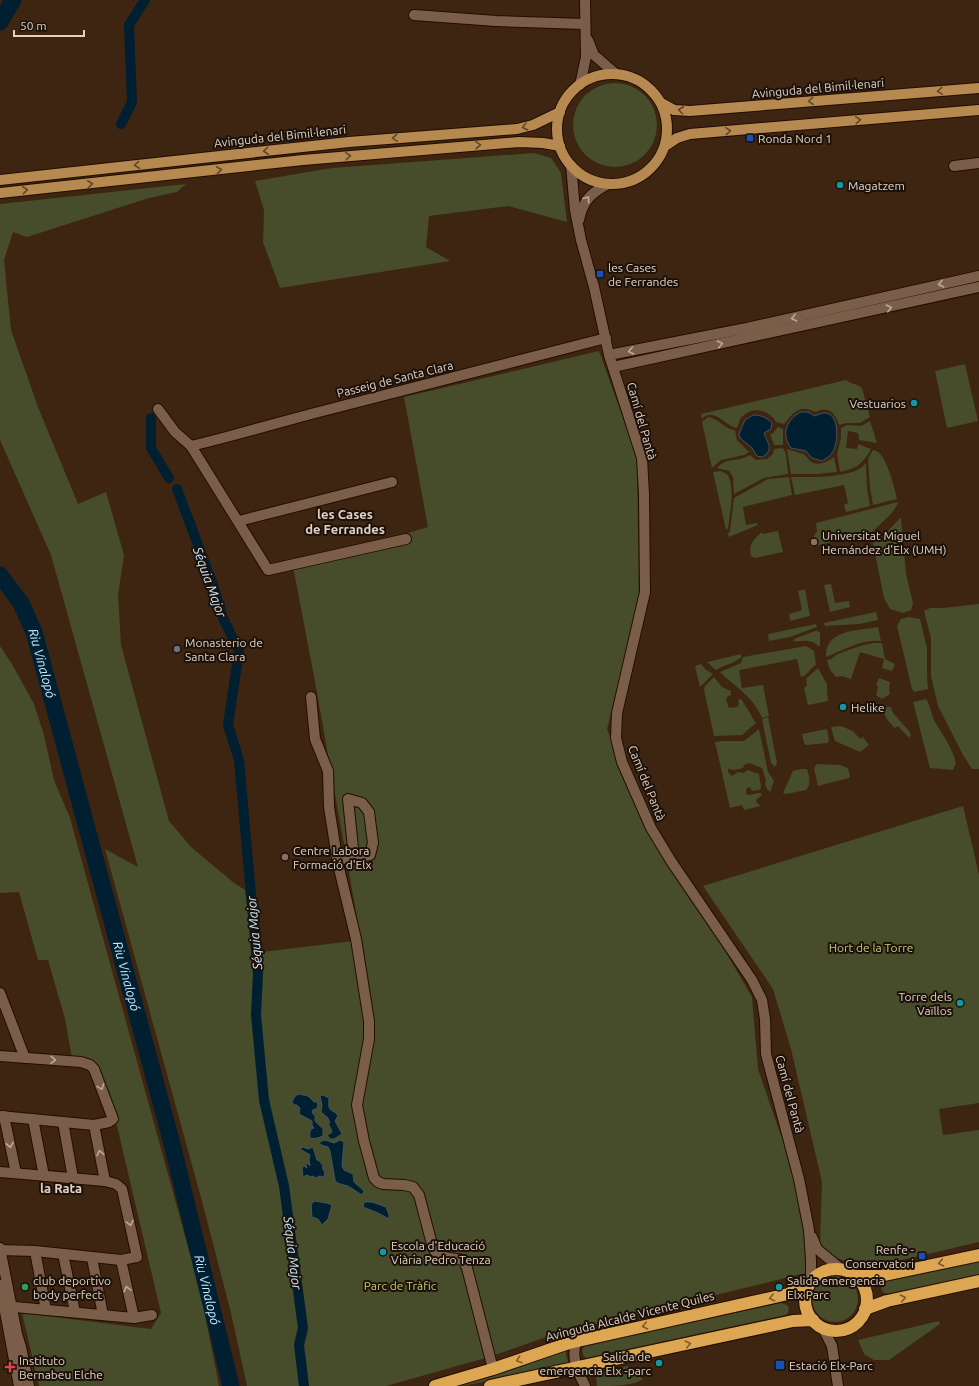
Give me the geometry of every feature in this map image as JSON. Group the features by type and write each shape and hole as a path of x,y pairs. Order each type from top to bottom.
{"highway":[{"path":"856,1276 880,1276 979,1255"},
{"path":"834,1269 841,1269 856,1276 861,1281 866,1295 866,1309 859,1320 849,1328 836,1331 823,1328 813,1320 806,1306 805,1296 810,1283 821,1273 834,1269"},
{"path":"866,1309 887,1301 979,1281"},
{"name":"Avinguda Alcalde Vicente Quiles","path":"435,1386 577,1341 788,1294 810,1283"},
{"path":"490,1386 793,1321 813,1320"}],"main road":[{"path":"616,74 628,76 641,82 653,92 661,103 666,115 668,127 665,146 656,162 646,173 627,182 608,184 588,178 572,166 565,157 560,146 557,129 560,112 565,101 580,85 594,77 616,74"},
{"name":"Avinguda del Bimil·lenari","path":"661,103 674,110 690,111 979,88"},
{"path":"665,146 677,138 690,134 979,110"},
{"name":"Avinguda del Bimil·lenari","path":"0,180 349,142 517,129 533,125 560,112"},
{"path":"0,193 357,155 519,142 538,142 560,146"}],"street":[{"path":"580,85 586,57 585,0"},
{"path":"414,15 585,29"},
{"path":"585,29 594,55 616,74"},
{"path":"954,166 979,163"},
{"name":"Camí del Pantà","path":"572,166 578,224 609,355 642,458 645,592 616,713 616,738 622,762 651,828 671,861 752,980 762,1000 765,1019 766,1054 799,1179 809,1230 812,1260 810,1283"},
{"name":"Camí del Pantà","path":"578,224 581,210 585,201 592,194 608,184"},
{"path":"609,355 747,328 979,276"},
{"path":"612,367 979,287"},
{"name":"Passeig de Santa Clara","path":"191,446 606,338"},
{"path":"158,410 175,432 191,446 239,521 268,570 406,539"},
{"path":"239,521 392,482"},
{"path":"311,697 315,739 328,771 329,807 337,860 356,939 369,1021 369,1039 357,1105 364,1141 374,1178 383,1184 404,1185 413,1188 419,1195 433,1248 436,1254 441,1257 463,1260 467,1268 493,1368"},
{"path":"337,860 354,858 370,855 373,843 369,812 362,803 348,799 354,858"},
{"path":"0,993 24,1058"},
{"path":"0,1056 81,1062 90,1066 94,1069 113,1119 108,1122 94,1125 2,1116 16,1173"},
{"path":"33,1119 44,1176"},
{"path":"63,1122 73,1178"},
{"path":"94,1125 105,1181"},
{"path":"0,1172 105,1181 116,1184 122,1189 137,1257 121,1260 0,1249 19,1386"},
{"name":"Camí del Pantà","path":"809,1230 817,1248 823,1255 841,1269"},
{"path":"35,1251 46,1310"},
{"path":"63,1254 75,1312"},
{"path":"92,1258 104,1315"},
{"path":"121,1260 134,1318"},
{"path":"0,1283 21,1347 29,1386"},
{"path":"8,1306 134,1318 152,1315"},
{"path":"823,1328 832,1346 838,1386"},
{"name":"Avinguda Alcalde Vicente Quiles","path":"577,1341 574,1348 577,1367 586,1386"},
{"path":"586,1386 588,1372 595,1363"}],"green space":[{"path":"607,83 623,83 639,90 650,101 657,117 657,133 654,141 645,155 639,160 623,167 607,167 591,160 580,149 573,133 573,117 580,101 591,90"},
{"path":"534,153 551,158 561,173 567,222 508,206 429,216 426,247 450,261 280,288 263,242 264,210 255,181 332,168"},
{"name":"Parc de Tràfic","path":"186,184 177,192 149,198 27,237 13,232 4,260 11,330 38,407 78,504 106,492 124,555 118,595 121,645 169,821 191,847 234,883 245,890 253,953 361,940 293,567 428,527 404,397 599,351 637,457 639,598 607,729 630,791 752,997 758,1069 790,1162 802,1218 810,1272 555,1334 489,1357 386,1386 247,1386 231,1313 203,1205 105,849 138,867 51,555 0,440 0,204"},
{"path":"965,364 978,421 947,428 935,371"},
{"path":"846,380 862,388 870,417 860,423 847,423 839,425 834,414 828,410 820,410 816,412 807,409 796,411 784,424 776,422 766,412 756,410 747,413 742,417 737,428 715,416 710,415 702,419 701,414"},
{"path":"708,417 715,419 728,428 735,430 737,440 749,452 744,455 721,460 712,468 702,422"},
{"path":"870,421 877,443 859,440 858,433 848,431 846,448 857,449 858,444 871,449 865,459 858,465 840,472 837,454 841,438 841,428 847,425 861,426"},
{"path":"778,427 783,429 783,445 774,445 770,434 772,434"},
{"path":"783,448 786,454 788,474 764,478 734,494 733,477 729,471 717,468 725,462 741,459 750,455 756,460 767,459 773,454 774,449"},
{"path":"787,449 804,454 810,461 816,464 829,461 834,457 837,472 791,474"},
{"path":"873,450 879,452 885,461 897,499 873,505 868,459"},
{"path":"866,463 867,488 870,506 846,512 844,505 848,503 844,485 795,495 791,477 844,474 859,469"},
{"path":"721,471 728,475 732,494 728,528 726,530 713,472"},
{"path":"789,477 792,495 743,507 746,525 757,523 758,525 729,537 728,534 730,531 734,498 768,479"},
{"path":"898,502 892,513 872,532 811,547 810,543 817,531 816,523"},
{"path":"900,518 906,574 913,603 911,610 903,613 890,609 884,598 873,543 884,535"},
{"path":"778,531 783,552 755,558 751,556 751,545 762,532 763,534"},
{"path":"831,584 835,603 849,601 850,607 830,612 824,585"},
{"path":"805,589 810,616 790,621 789,614 802,610 798,591"},
{"path":"979,604 979,769 972,769 963,755 938,706 931,676 931,638 924,611 930,608"},
{"path":"876,612 878,620 859,624 825,626 824,623"},
{"path":"909,617 920,619 927,648 928,689 914,692 897,626 901,619"},
{"path":"816,624 817,627 790,637 769,641 768,634"},
{"path":"878,627 881,641 860,643 826,657 827,648 831,641 837,636 852,631"},
{"path":"815,631 820,633 820,646 809,641 793,641 794,639"},
{"path":"873,643 882,643 885,659 895,664 892,671 882,668 884,659 860,652 851,679 842,676 836,677 830,670 827,660 846,651"},
{"path":"0,646 12,664 34,704 44,735 54,780 70,818 201,1294 219,1386 39,1386 22,1313 151,1329 161,1313 117,1126 93,1062 72,1058 65,1019 48,960 38,960 19,892 0,893"},
{"path":"806,646 814,651 816,665 807,674 801,677 797,659 739,670 742,688 763,685 769,716 762,718 749,698 720,672 741,663 743,657"},
{"path":"741,654 741,658 716,670 707,662"},
{"path":"701,664 706,670 713,674 700,687 695,666"},
{"path":"818,668 827,684 828,701 808,705 804,688 807,686 806,679"},
{"path":"714,677 722,687 731,691 731,695 726,699 729,708 737,707 739,704 738,700 741,699 756,723 742,735 714,736 704,690 705,686"},
{"path":"879,678 890,682 890,694 882,699 876,695 878,687 876,685"},
{"path":"926,699 934,720 954,757 956,763 953,770 930,768 913,702"},
{"path":"883,707 891,707 893,713 909,731 911,735 909,738 898,726 895,728 889,721 885,716"},
{"path":"768,717 777,763 775,767 771,763 762,719"},
{"path":"841,726 853,731 860,739 863,737 869,745 860,752 835,741 831,727"},
{"path":"759,729 768,772 774,781 770,792 765,784 766,781 762,768 749,763 744,765 743,768 735,770 728,769 728,772 732,776 738,772 744,773 747,770 759,774 761,788 759,790 752,791 750,787 747,788 746,794 761,793 762,795 756,802 761,806 744,810 742,805 730,808 715,742 744,741"},
{"path":"827,729 829,741 827,743 806,745 804,743 802,734"},
{"path":"817,764 840,765 848,768 850,776 849,778 818,786 814,768"},
{"path":"807,769 810,780 808,788 806,790 786,794 783,793 793,771"},
{"name":"Hort de la Torre","path":"963,806 979,875 979,1103 939,1109 943,1135 979,1130 979,1242 872,1267 869,1270 829,1255 820,1244 822,1182 791,1049 773,989 703,886"},
{"path":"979,1260 979,1275 892,1294 884,1293 881,1289 883,1283 889,1280"},
{"path":"830,1276 840,1276 848,1280 854,1286 858,1294 858,1304 854,1312 848,1318 840,1322 830,1322 822,1318 816,1312 812,1304 812,1294 816,1286 822,1280"},
{"path":"781,1303 787,1305 789,1308 788,1313 785,1315 586,1358 583,1355 582,1349 586,1345"},
{"path":"939,1321 940,1324 889,1360 874,1360 864,1354 858,1340"},
{"path":"566,1349 569,1364 463,1386 451,1386"},
{"path":"628,1366 643,1379 634,1383 615,1386 597,1386 596,1378 603,1372"}],"water":[{"path":"801,412 808,412 815,416 823,413 829,414 833,418 837,429 836,443 830,456 822,461 812,458 806,451 791,448 788,443 786,433 789,423"},
{"path":"753,415 758,415 768,419 772,423 771,429 764,433 769,449 768,452 762,457 757,456 752,448 740,438 739,434 745,420"},
{"path":"299,1094 308,1096 314,1102 317,1102 318,1105 316,1110 314,1109 312,1111 315,1115 315,1121 323,1129 323,1136 311,1138 311,1129 314,1128 312,1121 299,1114 300,1108 292,1102 295,1096"},
{"path":"323,1095 329,1098 329,1107 338,1116 335,1121 342,1134 334,1139 330,1139 327,1135 332,1131 328,1123 330,1123 328,1118 321,1112 322,1105 320,1096"},
{"path":"325,1140 334,1143 340,1140 344,1142 342,1166 344,1170 353,1174 354,1182 364,1191 362,1195 348,1186 337,1183 335,1180 330,1151 328,1147 321,1145 319,1142"},
{"path":"303,1147 308,1149 313,1147 317,1160 321,1163 323,1170 325,1171 324,1177 320,1176 316,1178 307,1175 303,1177 302,1168 304,1166 307,1168 307,1163 310,1166 310,1155 300,1149"},
{"path":"314,1201 332,1205 328,1219 322,1225 318,1219 312,1217 311,1205"},
{"path":"364,1202 372,1202 386,1207 389,1219 363,1207"}],"waterway":[{"name":"Riu Vinalopó","path":"0,22 13,0"},
{"name":"Séquia Major","path":"121,124 132,102 129,25 145,0"},
{"name":"Séquia Major","path":"151,418 151,448 169,478"},
{"name":"Séquia Major","path":"177,489 213,585 223,618 239,651 228,725 239,760 258,973 256,1015 264,1100 284,1186 303,1328 299,1345 304,1386"},
{"name":"Riu Vinalopó","path":"0,575 21,603 34,632 171,1140 231,1386"}],"place":[{"name":"Ronda Nord 1","path":"750,138"},
{"name":"Magatzem","path":"840,185"},
{"name":"les Cases de Ferrandes","path":"600,274"},
{"name":"Vestuarios","path":"914,403"},
{"name":"Universitat Miguel Hernández d'Elx (UMH)","path":"814,542"},
{"name":"Monasterio de Santa Clara","path":"177,649"},
{"name":"Helike","path":"843,707"},
{"name":"Centre Labora Formació d'Elx","path":"285,857"},
{"name":"Torre dels Vaïllos","path":"960,1003"},
{"name":"Escola d'Educació Viària Pedro Tenza","path":"383,1252"},
{"name":"Renfe - Conservatori","path":"922,1256"},
{"name":"club deportivo body perfect","path":"25,1287"},
{"name":"Salida emergencia Elx Parc","path":"779,1287"},
{"name":"Salida de emergencia Elx -parc","path":"659,1363"},
{"name":"Estació Elx-Parc","path":"780,1365"},
{"name":"Instituto Bernabeu Elche","path":"10,1367"}],"district":[{"name":"les Cases de Ferrandes","path":"345,522"},
{"name":"la Rata","path":"61,1188"}]}
